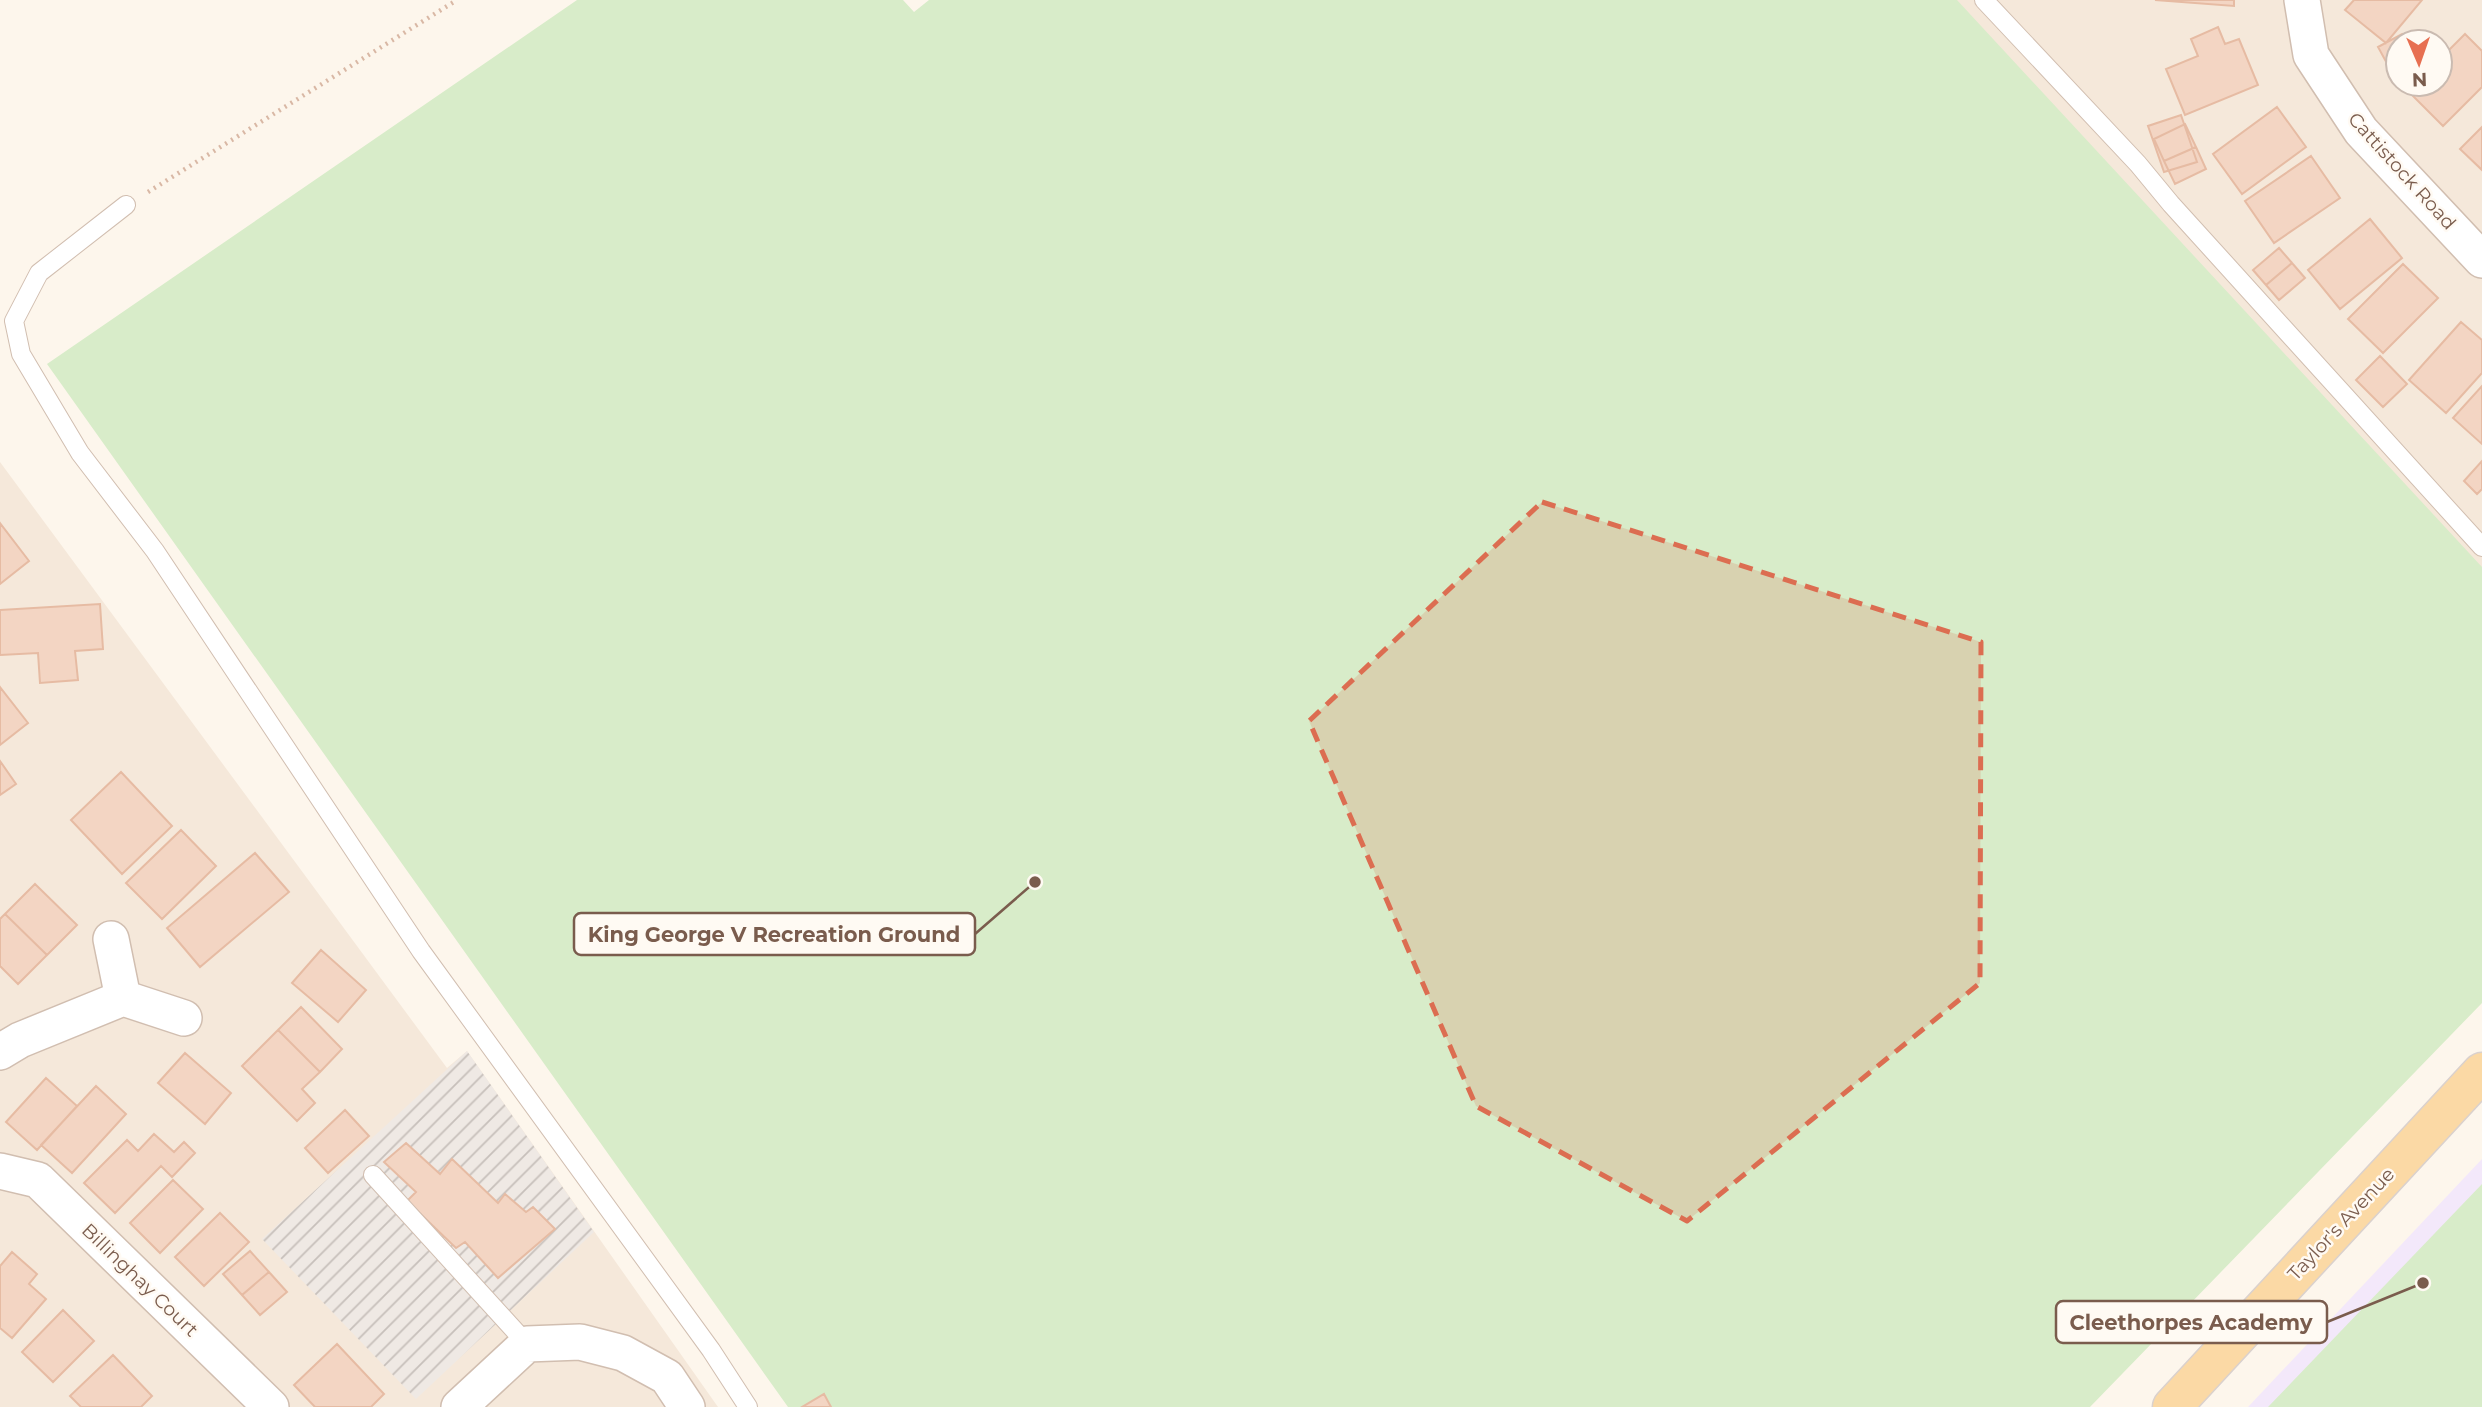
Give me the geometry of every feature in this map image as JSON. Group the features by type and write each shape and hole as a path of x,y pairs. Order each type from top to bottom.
{"main road":[{"name":"Taylor's Avenue","path":"2172,1407 2482,1072"}],"street":[{"name":"Cattistock Road","path":"2302,0 2311,55 2361,131 2482,260"},
{"path":"111,939 123,998"},
{"path":"0,1052 20,1040 123,998 184,1018"},
{"name":"Billinghay Court","path":"0,1171 37,1180 271,1407"},
{"path":"459,1407 527,1344 580,1342 623,1353 667,1377 688,1407"}],"lane":[{"path":"1984,0 2138,164 2171,204 2482,547"},
{"path":"126,205 39,272 14,321 21,354 80,453 155,551 421,951 711,1350 748,1407"},
{"path":"373,1175 527,1344"}],"path":[{"path":"126,205 457,0"}],"highlighted area":[{"path":"1542,502 1981,642 1980,983 1687,1221 1476,1106 1309,721"}],"shaded area":[{"path":"1950,0 2482,0 2482,583"},
{"path":"0,462 447,1068 467,1051 718,1407 0,1407"},
{"path":"467,1051 594,1232 416,1399 262,1239"},
{"path":"2482,1159 2482,1407 2248,1407"}],"green space":[{"path":"577,0 903,0 914,12 929,0 1957,0 2482,567 2482,1003 2090,1407 788,1407 47,364"},
{"path":"2482,1184 2482,1407 2268,1407"}],"building":[{"path":"2155,0 2234,0 2234,6"},
{"path":"2155,0 2234,0 2234,6"},
{"path":"2354,0 2422,0 2399,28 2384,28 2384,41 2345,10"},
{"path":"2354,0 2422,0 2399,28 2384,28 2384,41 2345,10"},
{"path":"2218,27 2225,44 2239,39 2258,85 2185,115 2166,69 2198,56 2191,39"},
{"path":"2218,27 2225,44 2239,39 2258,85 2185,115 2166,69 2198,56 2191,39"},
{"path":"2465,34 2482,51 2482,87 2443,126 2415,98 2454,98 2454,45"},
{"path":"2465,34 2482,51 2482,87 2443,126 2415,98 2454,98 2454,45"},
{"path":"2384,44 2384,58 2378,47"},
{"path":"2384,44 2384,58 2378,47"},
{"path":"2277,107 2306,147 2242,194 2213,154"},
{"path":"2277,107 2306,147 2242,194 2213,154"},
{"path":"2181,115 2197,162 2164,172 2148,126"},
{"path":"2185,124 2196,147 2164,161 2154,139"},
{"path":"2482,127 2482,170 2460,149"},
{"path":"2482,127 2482,170 2460,149"},
{"path":"2196,147 2206,169 2175,184 2164,161"},
{"path":"2311,156 2340,198 2274,243 2245,201"},
{"path":"2311,156 2340,198 2274,243 2245,201"},
{"path":"2370,219 2402,258 2340,309 2308,270"},
{"path":"2370,219 2402,258 2340,309 2308,270"},
{"path":"2279,248 2305,278 2279,300 2253,270"},
{"path":"2279,248 2292,263 2266,285 2253,270"},
{"path":"2292,263 2305,278 2279,300 2266,285"},
{"path":"2403,264 2438,298 2383,353 2348,319"},
{"path":"2403,264 2438,298 2383,353 2348,319"},
{"path":"2461,322 2482,340 2482,373 2446,413 2409,380"},
{"path":"2461,322 2482,340 2482,373 2446,413 2409,380"},
{"path":"2380,356 2407,384 2383,407 2356,380"},
{"path":"2380,356 2407,384 2383,407 2356,380"},
{"path":"2482,386 2482,444 2453,418"},
{"path":"2482,386 2482,444 2453,418"},
{"path":"2482,461 2482,489 2477,494 2464,481"},
{"path":"0,523 29,561 0,584"},
{"path":"100,604 103,649 75,651 78,680 40,683 38,653 0,655 0,610"},
{"path":"0,687 28,723 0,745"},
{"path":"0,761 16,784 0,795"},
{"path":"121,772 172,826 122,874 71,820"},
{"path":"181,830 216,866 162,919 126,883"},
{"path":"255,853 289,892 200,967 167,928"},
{"path":"35,884 77,925 47,955 5,914"},
{"path":"5,914 47,955 18,984 0,966 0,919"},
{"path":"321,950 366,990 338,1022 292,983"},
{"path":"301,1007 342,1049 320,1072 278,1030"},
{"path":"278,1030 320,1072 302,1089 315,1103 297,1121 242,1066"},
{"path":"185,1053 231,1093 205,1124 158,1083"},
{"path":"46,1078 77,1106 37,1150 6,1122"},
{"path":"96,1086 126,1114 72,1173 41,1145"},
{"path":"345,1110 369,1136 328,1173 305,1148"},
{"path":"154,1134 174,1152 184,1142 195,1153 172,1177 161,1166 115,1213 84,1183 127,1140 138,1151"},
{"path":"406,1143 440,1174 452,1159 498,1203 505,1194 526,1212 533,1207 555,1229 498,1278 465,1242 456,1248 407,1201 416,1192 384,1162"},
{"path":"173,1180 203,1209 160,1253 130,1223"},
{"path":"220,1213 249,1242 204,1286 175,1257"},
{"path":"250,1251 269,1272 242,1295 223,1274"},
{"path":"12,1252 37,1274 29,1284 46,1299 12,1338 0,1328 0,1266"},
{"path":"269,1272 287,1292 260,1315 242,1295"},
{"path":"63,1310 94,1341 53,1382 22,1352"},
{"path":"337,1344 384,1394 371,1407 315,1407 294,1385"},
{"path":"113,1355 152,1396 141,1407 81,1407 70,1396"},
{"path":"824,1394 831,1407 802,1407"}],"place":[{"name":"King George V Recreation Ground","path":"1035,882"},
{"name":"Cleethorpes Academy","path":"2423,1283"}]}
